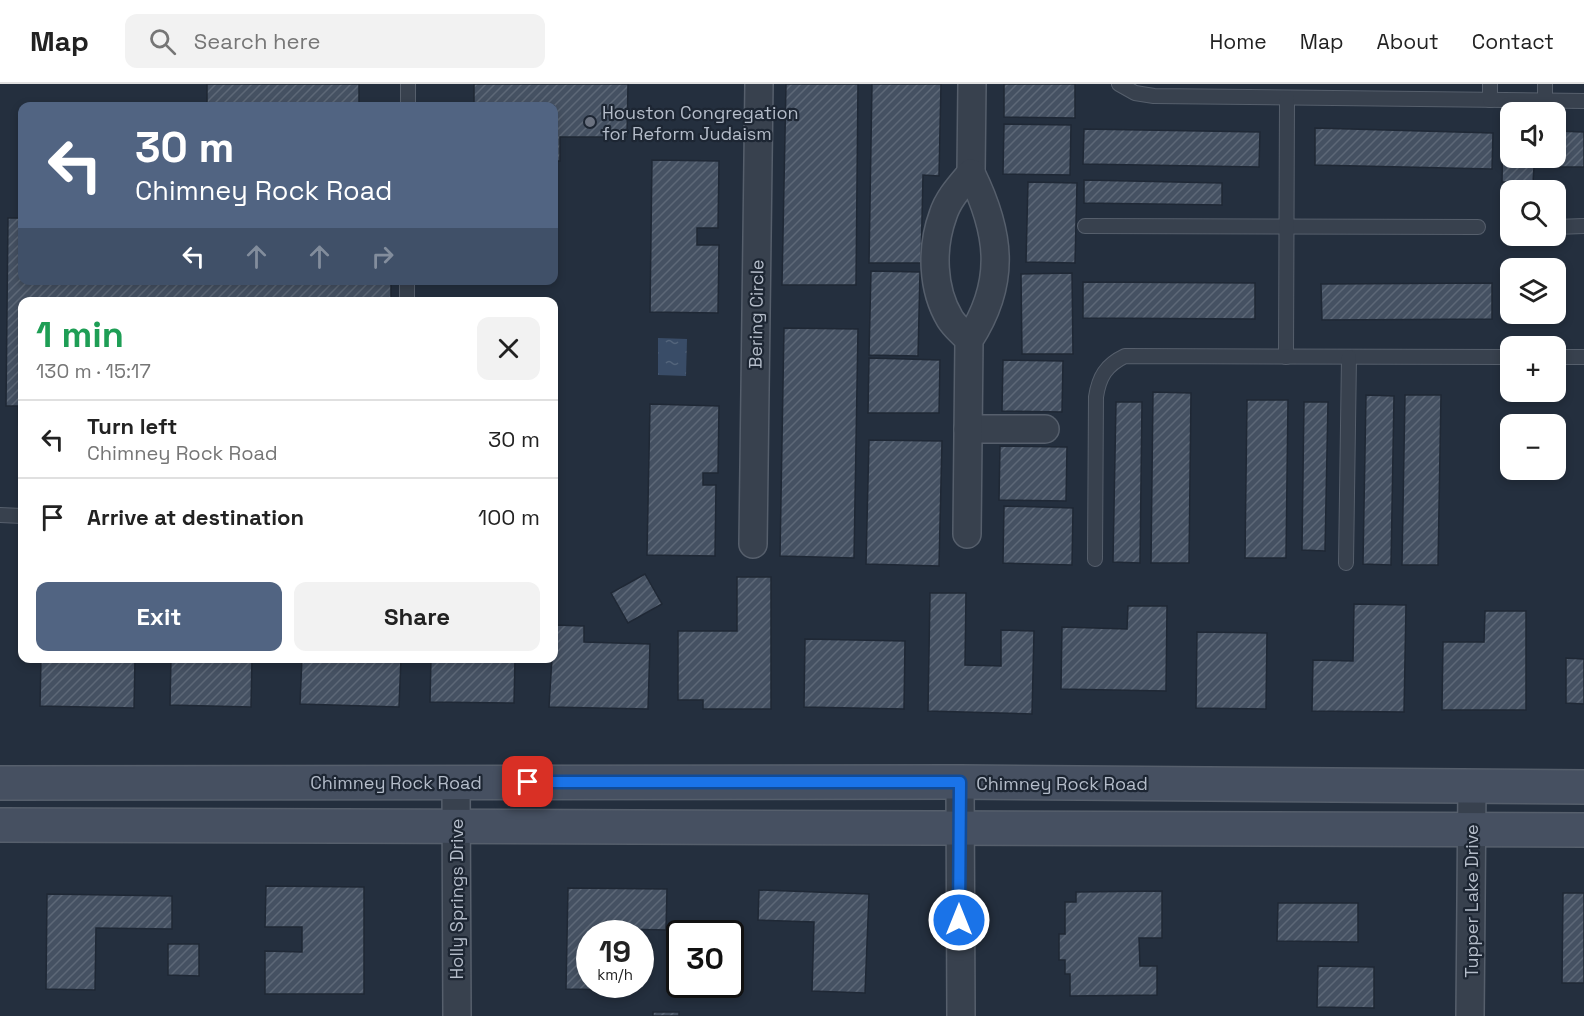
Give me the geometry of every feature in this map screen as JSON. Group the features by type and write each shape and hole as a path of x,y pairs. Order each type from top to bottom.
{"main road":[{"name":"Chimney Rock Road","path":"0,783 960,782 1584,787"},
{"path":"0,825 1584,830"}],"street":[{"name":"Bering Circle","path":"753,544 759,84"},
{"path":"967,534 969,340 981,321 992,294 995,268 994,232 988,206 971,173 972,84"},
{"path":"969,340 951,320 935,275 936,244 943,214 954,194 971,173"},
{"path":"969,429 1045,429"},
{"name":"Holly Springs Drive","path":"456,782 457,1016"},
{"path":"960,782 961,1016"},
{"name":"Tupper Lake Drive","path":"1470,1016 1472,786"}],"lane":[{"path":"408,84 408,102"},
{"path":"1119,84 1135,93 1154,96 1584,101"},
{"path":"1361,99 1362,84"},
{"path":"1490,84 1490,100"},
{"path":"1545,84 1545,101"},
{"path":"1286,357 1287,98"},
{"path":"1085,226 1478,227"},
{"path":"1566,226 1584,226"},
{"path":"1095,559 1096,397 1099,381 1105,369 1125,357 1500,357"},
{"path":"1346,563 1349,357"},
{"path":"1566,357 1584,357"},
{"path":"0,515 18,516"}],"water":[{"path":"658,338 687,339 686,376 658,375"}],"building":[{"path":"207,84 359,84 359,102 207,102"},
{"name":"Houston Congregation for Reform Judaism","path":"474,84 628,84 627,137 560,137 560,161 558,161 558,102 474,102"},
{"path":"786,84 858,84 856,285 782,285"},
{"path":"872,84 941,84 939,176 923,175 921,263 869,263"},
{"path":"1004,84 1075,84 1075,118 1004,117"},
{"path":"1004,124 1071,125 1070,175 1003,174"},
{"path":"1315,128 1493,133 1492,169 1315,165"},
{"path":"1084,129 1260,132 1259,167 1083,164"},
{"path":"1566,131 1584,132 1584,167 1566,167"},
{"path":"652,160 719,161 718,228 697,228 697,245 719,245 718,313 650,312"},
{"path":"1502,168 1534,168 1533,180 1502,180"},
{"path":"1084,180 1222,183 1222,205 1084,203"},
{"path":"1028,182 1077,183 1075,263 1026,262"},
{"path":"8,218 18,218 18,285 391,285 391,297 18,297 18,406 6,406"},
{"path":"871,271 920,272 918,356 869,355"},
{"path":"1072,273 1073,354 1022,354 1021,274"},
{"path":"1083,282 1255,283 1255,319 1083,318"},
{"path":"1492,283 1492,319 1322,320 1321,284"},
{"path":"784,328 858,329 854,558 780,556"},
{"path":"869,358 940,360 939,413 868,413"},
{"path":"1003,360 1063,361 1062,412 1002,411"},
{"path":"1153,392 1191,393 1189,563 1151,563"},
{"path":"1366,395 1394,396 1391,565 1363,564"},
{"path":"1405,395 1441,395 1438,565 1402,565"},
{"path":"1247,400 1288,400 1286,558 1245,558"},
{"path":"1116,402 1142,402 1140,563 1113,562"},
{"path":"1304,402 1328,402 1325,551 1302,550"},
{"path":"650,404 719,406 718,473 703,473 703,485 716,485 715,556 647,555"},
{"path":"869,440 942,441 939,566 866,564"},
{"path":"1000,446 1067,447 1066,501 999,500"},
{"path":"1004,506 1073,508 1072,565 1003,563"},
{"path":"645,574 662,604 628,623 611,593"},
{"path":"737,577 771,577 771,709 703,709 703,700 678,700 678,631 737,631"},
{"path":"930,593 966,593 965,665 1001,666 1001,630 1034,631 1032,714 928,711"},
{"path":"1354,604 1406,605 1404,712 1312,711 1313,660 1353,661"},
{"path":"1128,606 1167,606 1166,691 1061,689 1062,627 1127,629"},
{"path":"1485,611 1526,611 1526,710 1442,710 1443,642 1484,642"},
{"path":"558,625 584,626 584,642 650,644 648,709 549,707 552,663 558,663"},
{"path":"1197,632 1267,633 1266,709 1196,708"},
{"path":"805,639 905,641 904,709 804,707"},
{"path":"1566,658 1584,659 1584,704 1566,703"},
{"path":"41,663 135,663 134,708 40,706"},
{"path":"171,663 252,663 251,707 170,705"},
{"path":"302,663 401,663 399,707 300,704"},
{"path":"431,663 515,663 514,703 430,702"},
{"path":"266,886 364,887 364,994 265,994 265,951 302,952 302,927 265,927"},
{"path":"568,888 667,889 666,930 654,930 654,920 576,920 576,989 566,989"},
{"path":"759,890 869,894 865,993 812,991 814,922 758,920"},
{"path":"1162,891 1162,938 1139,938 1140,966 1157,966 1157,995 1070,996 1070,974 1065,974 1065,960 1059,960 1059,934 1065,934 1065,902 1076,902 1076,892"},
{"path":"1563,893 1584,893 1584,983 1562,983"},
{"path":"47,894 172,896 172,929 96,928 95,990 46,989"},
{"path":"1278,903 1358,903 1358,942 1277,941"},
{"path":"168,944 199,944 199,976 168,975"},
{"path":"1318,966 1374,967 1374,1008 1317,1007"},
{"path":"653,1012 679,1012 679,1016 653,1016"}],"place":[{"name":"Houston Congregation for Reform Judaism","path":"590,122"}],"route":[{"path":"528,782 960,782 959,920"}]}
